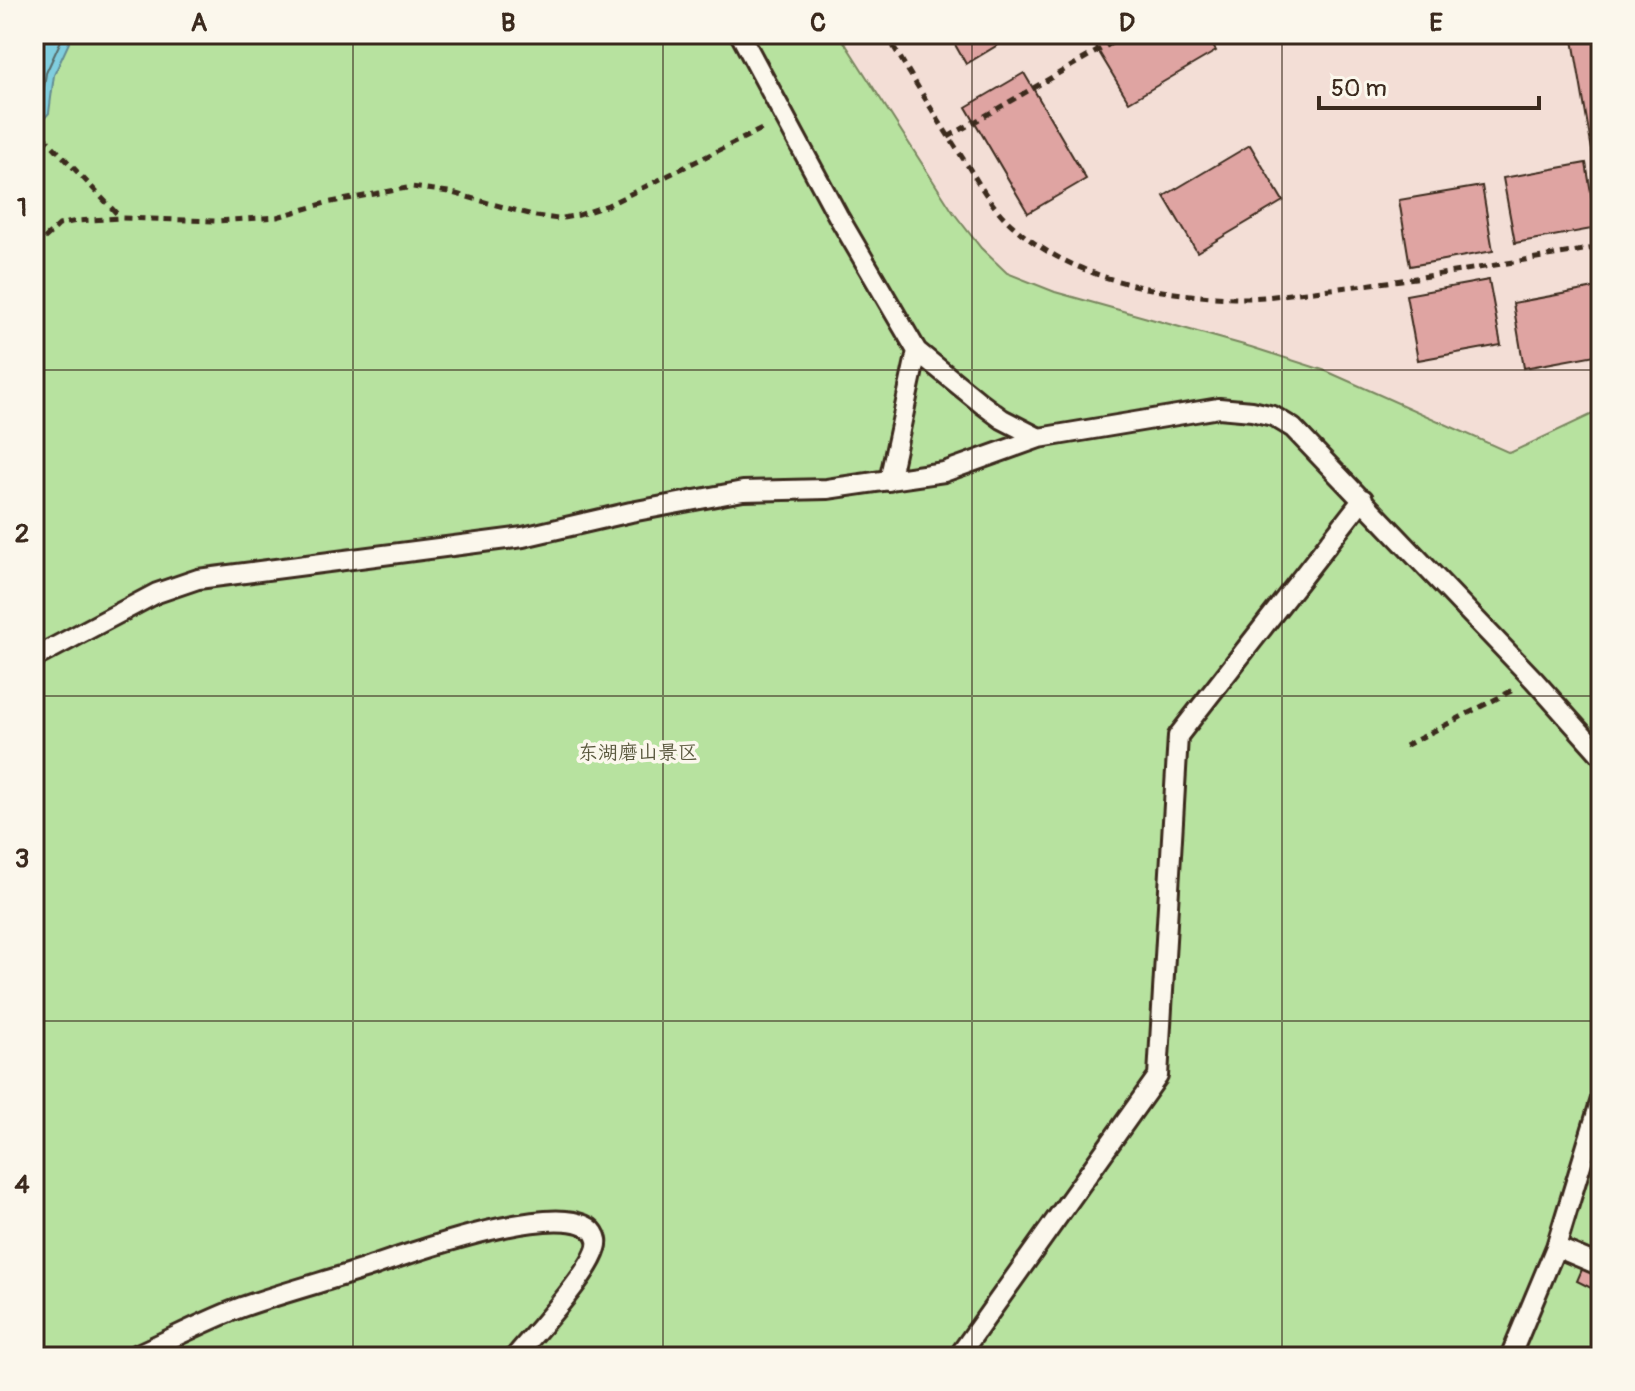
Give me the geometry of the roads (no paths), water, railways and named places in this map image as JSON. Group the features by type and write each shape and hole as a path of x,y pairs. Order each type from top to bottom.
{"lane":[{"path":"740,34 917,351 1002,419 1039,438"},
{"path":"889,481 917,351"},
{"path":"34,658 157,593 198,579 523,537 743,491 827,489 944,472 1039,438 1219,408 1273,416 1293,428 1534,680 1601,755"},
{"path":"958,1357 1158,1076 1178,736 1363,499"},
{"path":"1510,1357 1556,1247 1601,1099"},
{"path":"131,1357 240,1308 495,1228 547,1221 582,1223 597,1237 598,1247 590,1265 515,1357"},
{"path":"1556,1247 1601,1266"}],"water":[{"path":"34,34 73,34 54,75 49,113 42,121 34,117"}],"park label":[{"name":"东湖磨山景区","path":"638,752"}]}
